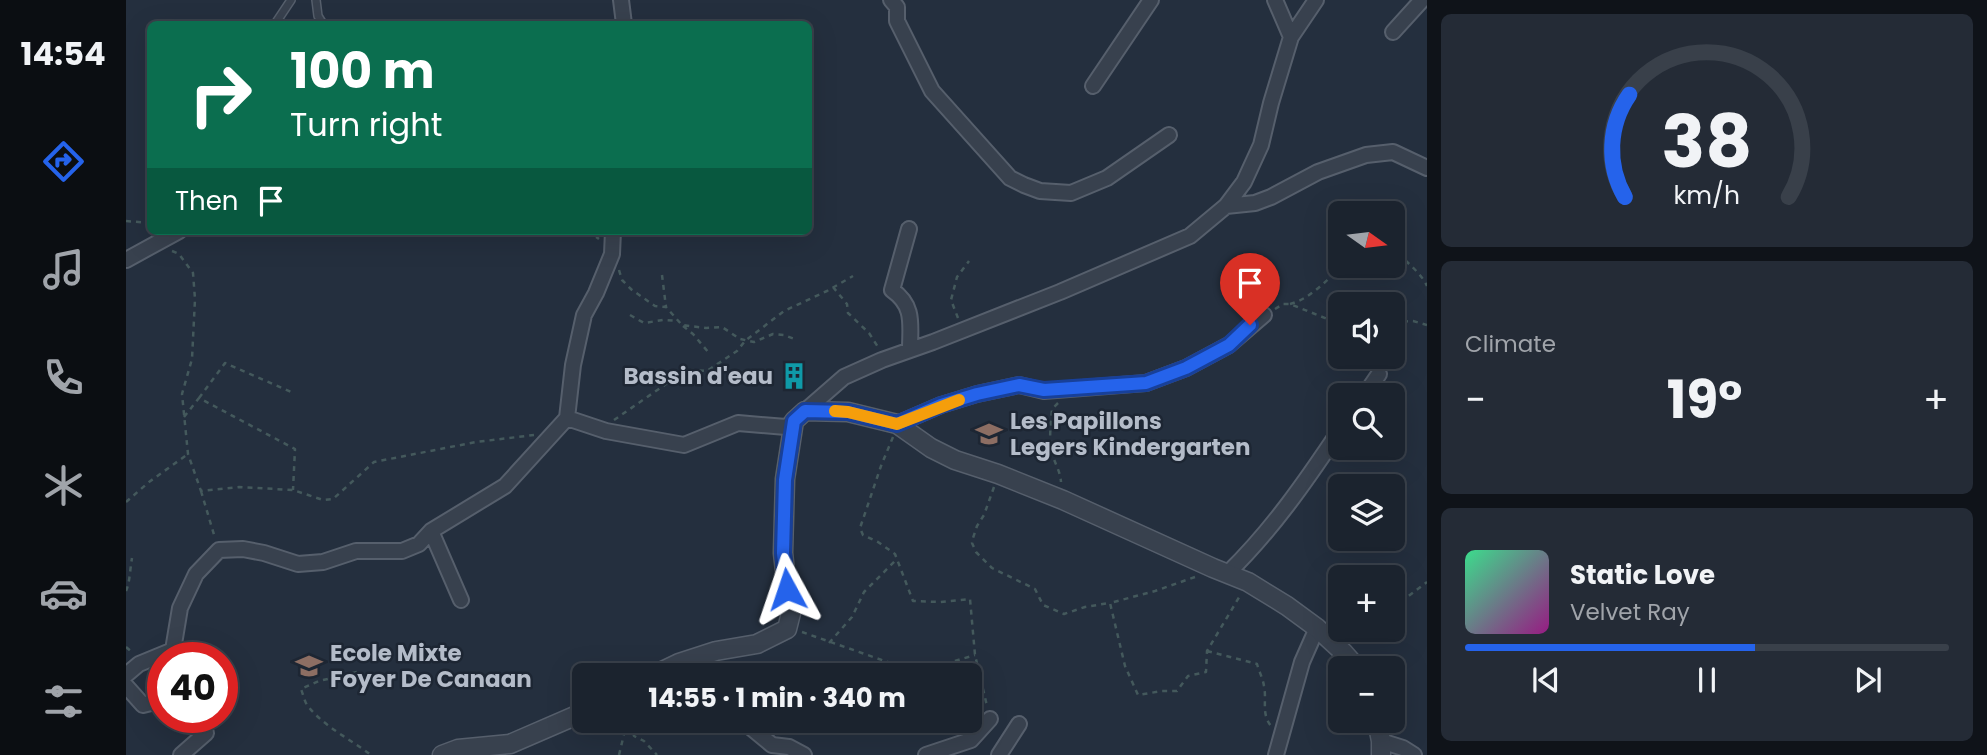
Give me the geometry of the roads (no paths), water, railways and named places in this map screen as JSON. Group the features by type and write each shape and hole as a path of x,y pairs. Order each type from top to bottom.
{"street":[{"path":"621,0 624,21"},
{"path":"891,0 897,8 897,21 932,91 1010,178 1024,186 1040,191 1071,193 1107,178 1168,135"},
{"path":"1093,86 1152,0"},
{"path":"1275,0 1290,37"},
{"path":"567,418 606,431 684,445 738,423 786,427 844,377 1060,292 1190,236 1226,205 1244,181 1261,145 1290,37 1316,0"},
{"path":"1394,32 1422,0"},
{"path":"1226,205 1255,203 1318,172 1366,155 1393,152 1427,168"},
{"path":"909,229 892,290 902,297 910,312 910,349"},
{"path":"126,260 172,235"},
{"path":"126,674 139,664 173,649 180,607 197,574 219,550 264,553 298,564 323,562 356,551 402,551 419,544 431,531 505,486 567,418 573,365 584,315 612,254 613,235"},
{"path":"897,424 941,405 1019,385 1044,390 1146,383 1176,372 1229,345 1264,315"},
{"path":"1373,383 1379,374"},
{"path":"799,416 848,412 897,424 931,448 956,460 1063,500 1248,582 1317,628 1346,656"},
{"path":"679,663 757,643 787,629 792,609 783,553 785,480 799,416"},
{"path":"1220,571 1248,553 1294,498 1328,448"},
{"path":"431,531 461,600"},
{"path":"1272,754 1317,628"},
{"path":"126,686 143,705 147,704"},
{"path":"442,755 458,749 511,749 572,718"},
{"path":"926,755 971,740 990,719"},
{"path":"999,755 1019,724"},
{"path":"181,755 206,733"},
{"path":"755,733 773,752 789,747 804,755"},
{"path":"1381,748 1403,748 1414,755"}],"lane":[{"path":"277,21 291,0"},
{"path":"316,0 321,21"}],"place":[{"name":"Bassin d'eau","path":"794,376"},
{"name":"Les Papillons Legers Kindergarten","path":"989,434"},
{"name":"Ecole Mixte Foyer De Canaan","path":"309,666"}]}
